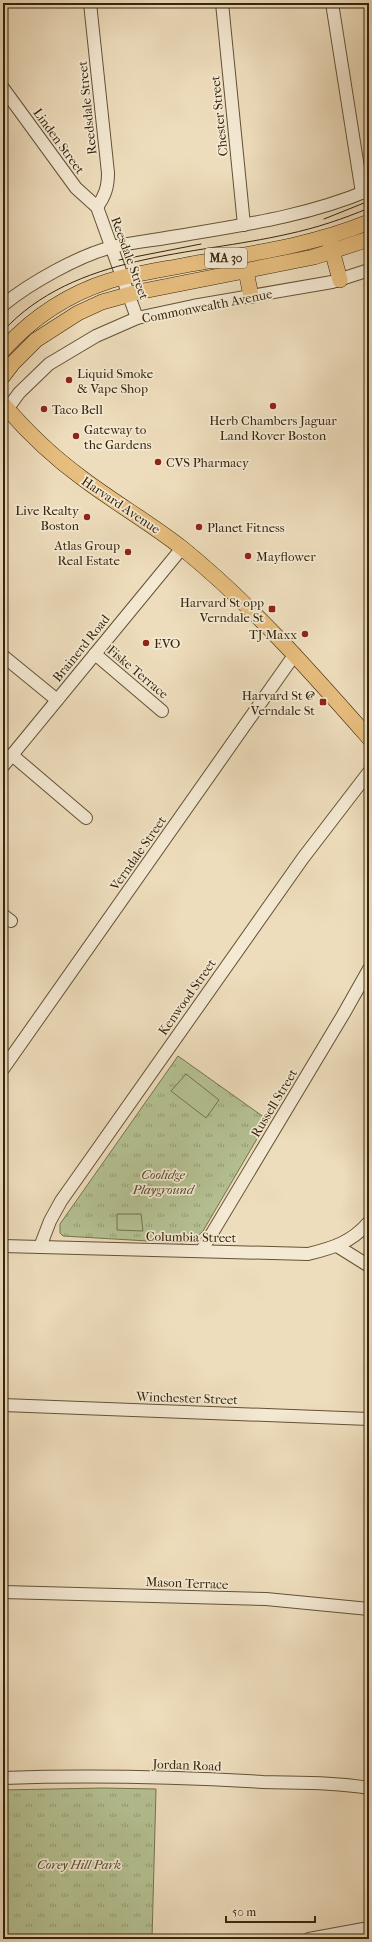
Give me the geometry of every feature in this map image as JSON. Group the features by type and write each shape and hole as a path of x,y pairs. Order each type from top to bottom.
{"main road":[{"name":"MA 30","path":"3,350 28,326 51,308 89,289 123,278 276,249 328,236 369,222"},
{"path":"328,236 340,280"},
{"name":"Commonwealth Avenue","path":"3,376 13,363 36,340 78,313 102,302 129,294 333,252 369,239"},
{"path":"246,271 251,296"},
{"name":"Harvard Avenue","path":"4,409 70,469 182,548 207,568 295,654 369,738"}],"street":[{"name":"Reedsdale Street","path":"90,3 108,173 107,190 97,207"},
{"name":"Chester Street","path":"222,3 244,225"},
{"path":"3,305 28,287 62,268 112,247 244,225 309,212 366,192 332,3"},
{"name":"Linden Street","path":"3,88 76,188 97,207"},
{"name":"Reesdale Street","path":"97,207 137,318"},
{"name":"Commonwealth Avenue","path":"4,409 50,364 96,336 137,318 251,296 301,289 340,280 369,270"},
{"name":"Brainerd Road","path":"3,766 182,548"},
{"name":"Fiske Terrace","path":"95,654 162,711"},
{"name":"Verndale Street","path":"3,1069 295,654"},
{"path":"3,656 57,700"},
{"path":"12,755 86,818"},
{"name":"Kenwood Street","path":"40,1247 50,1221 61,1201 303,858 369,772"},
{"name":"Russell Street","path":"202,1250 343,1016 369,969"},
{"name":"Columbia Street","path":"3,1246 202,1250 308,1254 337,1246 353,1238 369,1222"},
{"path":"337,1246 369,1266"},
{"name":"Winchester Street","path":"3,1405 369,1419"},
{"name":"Mason Terrace","path":"3,1592 266,1599 369,1609"},
{"name":"Jordan Road","path":"3,1778 81,1776 223,1779 346,1784 369,1788"},
{"path":"309,1939 369,1928"}],"green space":[{"name":"Coolidge Playground","path":"178,1056 268,1120 203,1231 193,1240 182,1243 63,1236 60,1233 60,1224"},
{"path":"186,1074 219,1100 206,1118 171,1091"},
{"path":"117,1214 141,1214 143,1231 117,1230"},
{"name":"Corey Hill Park","path":"102,1788 156,1789 152,1939 3,1939 3,1790"}],"tram line":[{"path":"324,219 369,201"},
{"path":"3,331 32,305 64,286 100,272 136,262 175,254 298,232 329,223 369,208"},
{"path":"119,260 201,244"}],"place":[{"name":"Liquid Smoke & Vape Shop","path":"69,380"},
{"name":"Herb Chambers Jaguar Land Rover Boston","path":"273,406"},
{"name":"Taco Bell","path":"44,409"},
{"name":"Gateway to the Gardens","path":"76,436"},
{"name":"CVS Pharmacy","path":"158,462"},
{"name":"Live Realty Boston","path":"87,517"},
{"name":"Planet Fitness","path":"199,527"},
{"name":"Atlas Group Real Estate","path":"128,552"},
{"name":"Mayflower","path":"248,556"},
{"name":"Harvard St opp Verndale St","path":"272,609"},
{"name":"TJ Maxx","path":"305,634"},
{"name":"EVO","path":"146,643"},
{"name":"Harvard St @ Verndale St","path":"323,702"}]}
